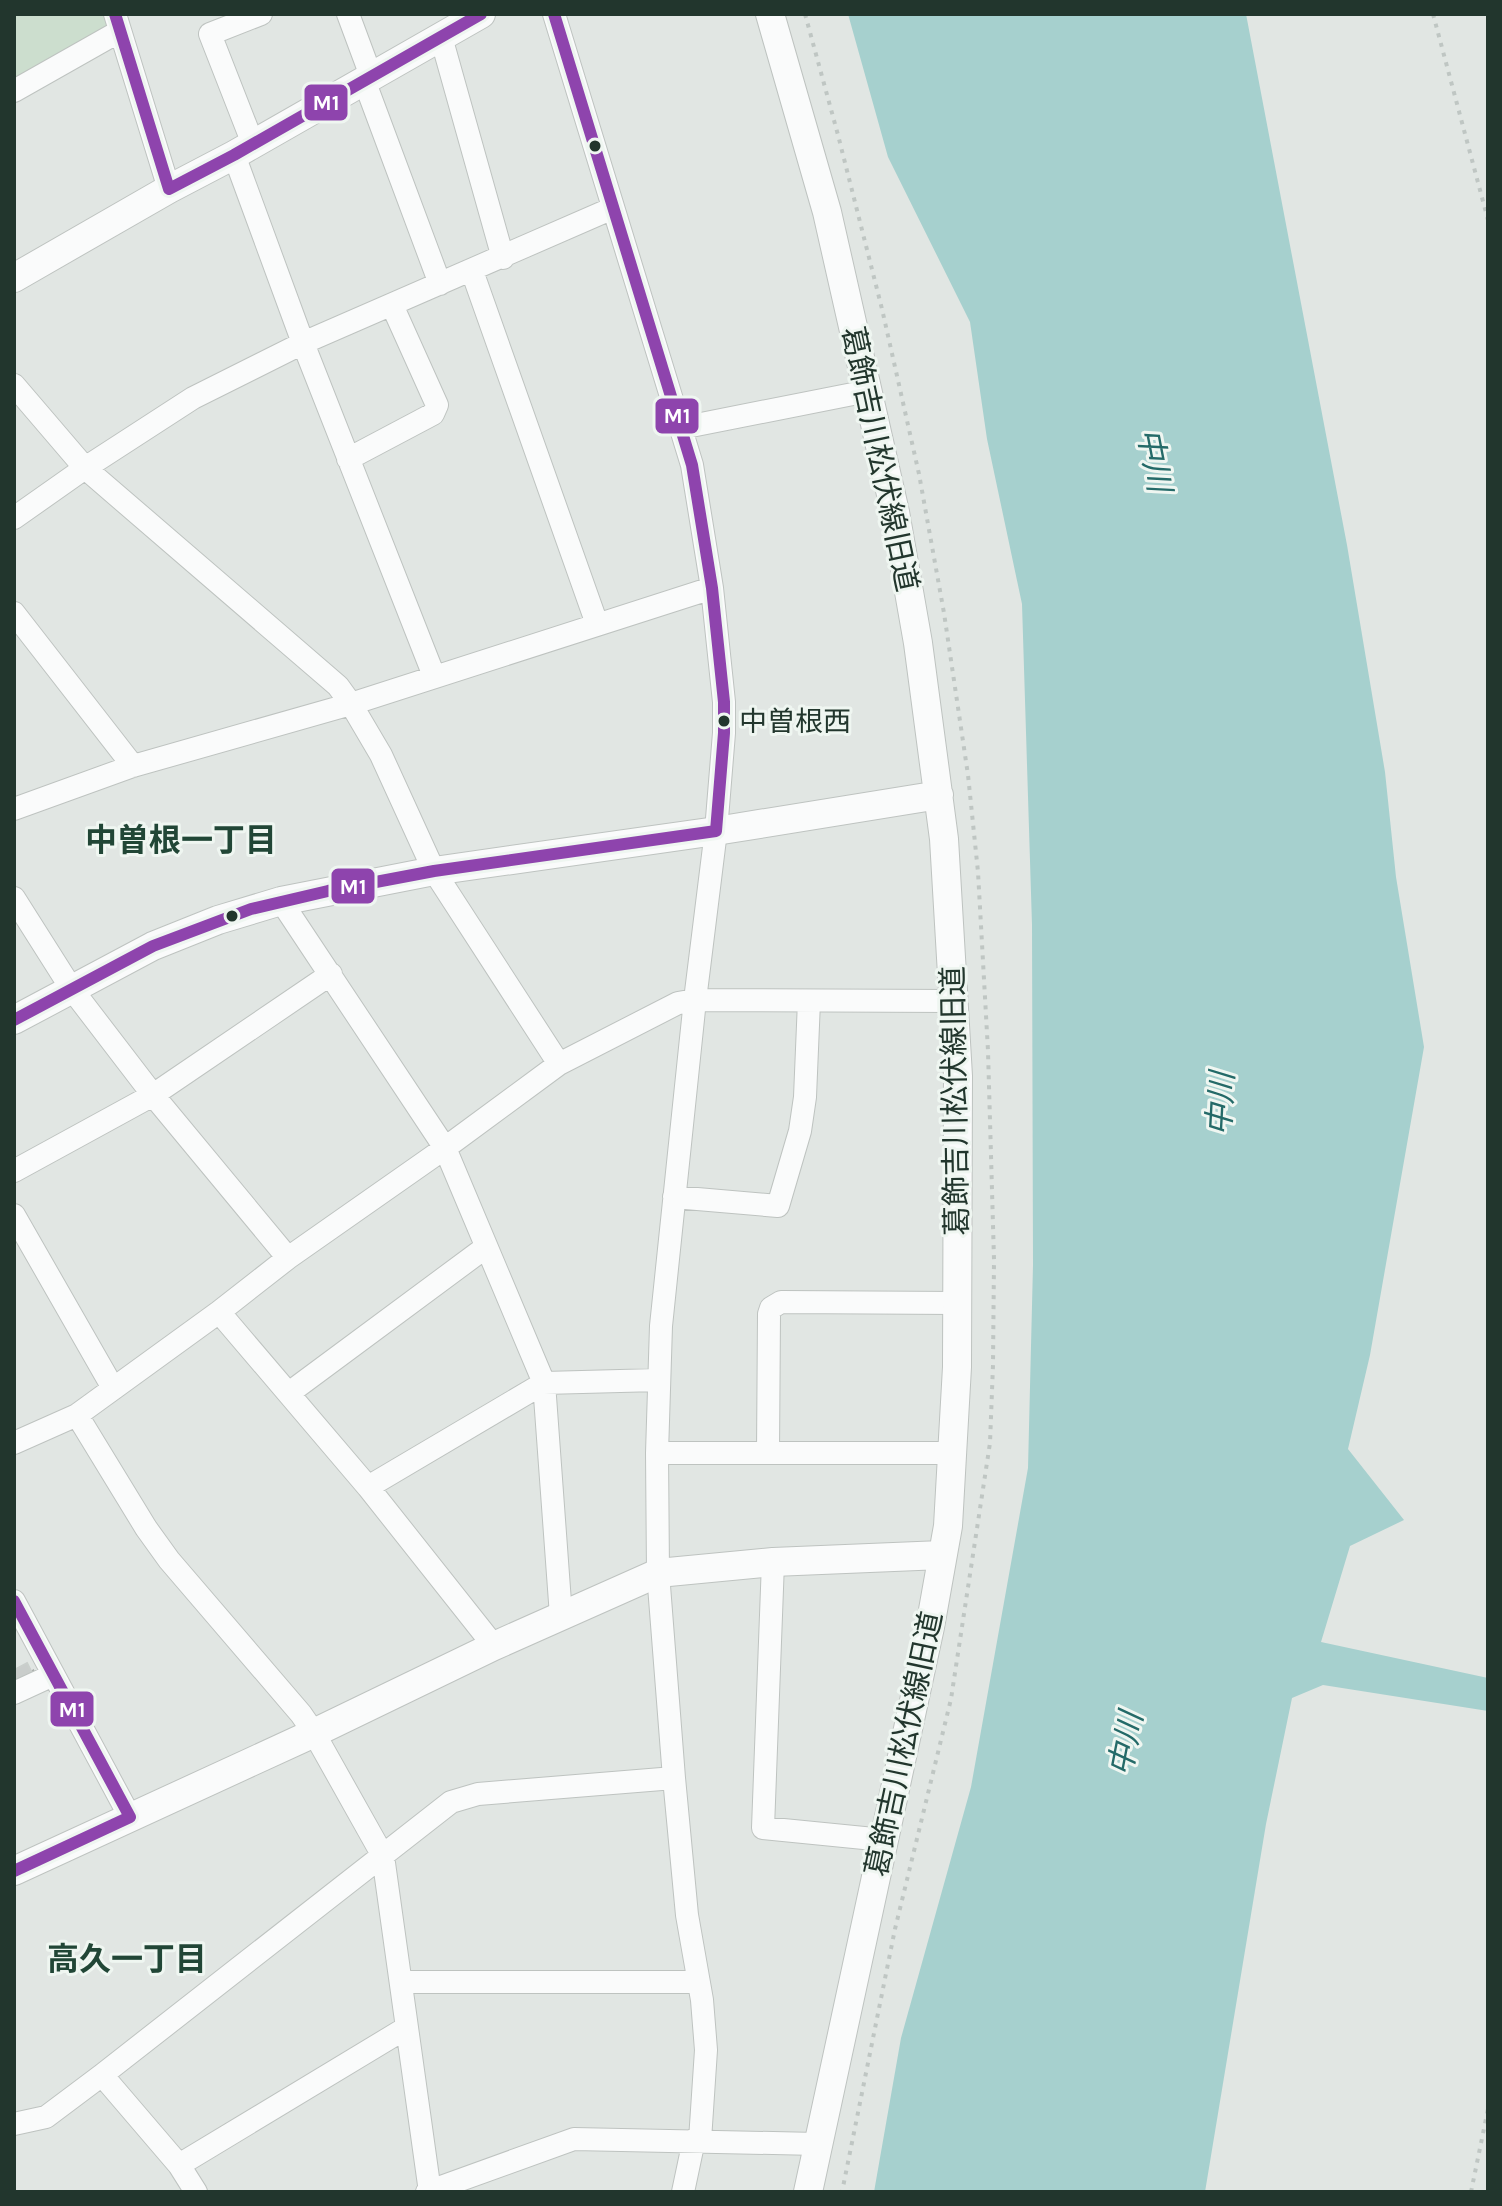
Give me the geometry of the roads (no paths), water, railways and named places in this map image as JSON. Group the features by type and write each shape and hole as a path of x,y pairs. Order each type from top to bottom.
{"street":[{"path":"261,14 210,34 303,343 434,676"},
{"path":"348,14 440,284"},
{"path":"14,278 481,14"},
{"path":"554,14 692,465 712,588 724,702 716,831 674,1197 658,1380 658,1573 687,1915 706,2050 697,2140 683,2192"},
{"name":"葛飾吉川松伏線旧道","path":"770,14 827,212 895,512 939,795 949,898 958,1076 958,1303 948,1526 930,1627 808,2192"},
{"path":"14,91 118,23 169,189"},
{"path":"441,37 503,258"},
{"path":"14,518 193,398 303,343 613,208"},
{"path":"472,271 597,624"},
{"path":"348,459 433,414 437,405 392,305"},
{"path":"14,385 85,468 338,686 381,755 434,871 559,1064"},
{"path":"681,428 868,391"},
{"path":"14,809 133,766 351,704 712,588"},
{"path":"14,613 133,766"},
{"path":"14,1020 165,941 218,920 281,901 434,871 716,831 939,795"},
{"path":"14,898 71,988 153,1095 288,1258"},
{"path":"281,901 445,1148 544,1383 561,1616"},
{"path":"14,1171 153,1095 331,974"},
{"path":"14,1443 77,1415 288,1258 559,1064 678,1003 695,1000 954,1001"},
{"path":"674,1197 778,1206 800,1131 805,1097 809,1001"},
{"path":"14,1215 113,1388"},
{"path":"289,1393 486,1247"},
{"path":"768,1452 771,1308 781,1302 958,1303"},
{"path":"219,1312 368,1487 494,1646"},
{"path":"368,1487 544,1383 658,1380"},
{"path":"77,1415 169,1560 301,1714 383,1856 429,2192 574,2139 817,2144"},
{"path":"657,1453 952,1453"},
{"path":"14,1871 494,1646 658,1573 773,1562 942,1555"},
{"path":"773,1562 763,1828 884,1840"},
{"path":"14,1601 130,1817"},
{"path":"14,1693 53,1675"},
{"path":"14,2124 46,2117 451,1802 478,1794 674,1778"},
{"path":"401,1982 698,1982"},
{"path":"179,2165 406,2028"},
{"path":"102,2075 179,2165 196,2192"}],"water":[{"name":"中川","path":"848,14 1246,14 1347,545 1385,772 1396,877 1424,1047 1370,1355 1348,1449 1404,1520 1350,1546 1321,1642 1488,1678 1488,1711 1323,1685 1292,1698 1266,1824 1205,2192 874,2192 901,2038 971,1787 1028,1468 1033,1265 1032,925 1022,604 987,439 970,322 888,157"}],"place":[{"name":"中曽根西","path":"724,721"}],"district":[{"name":"中曽根一丁目","path":"181,840"},
{"name":"高久一丁目","path":"127,1959"}]}
